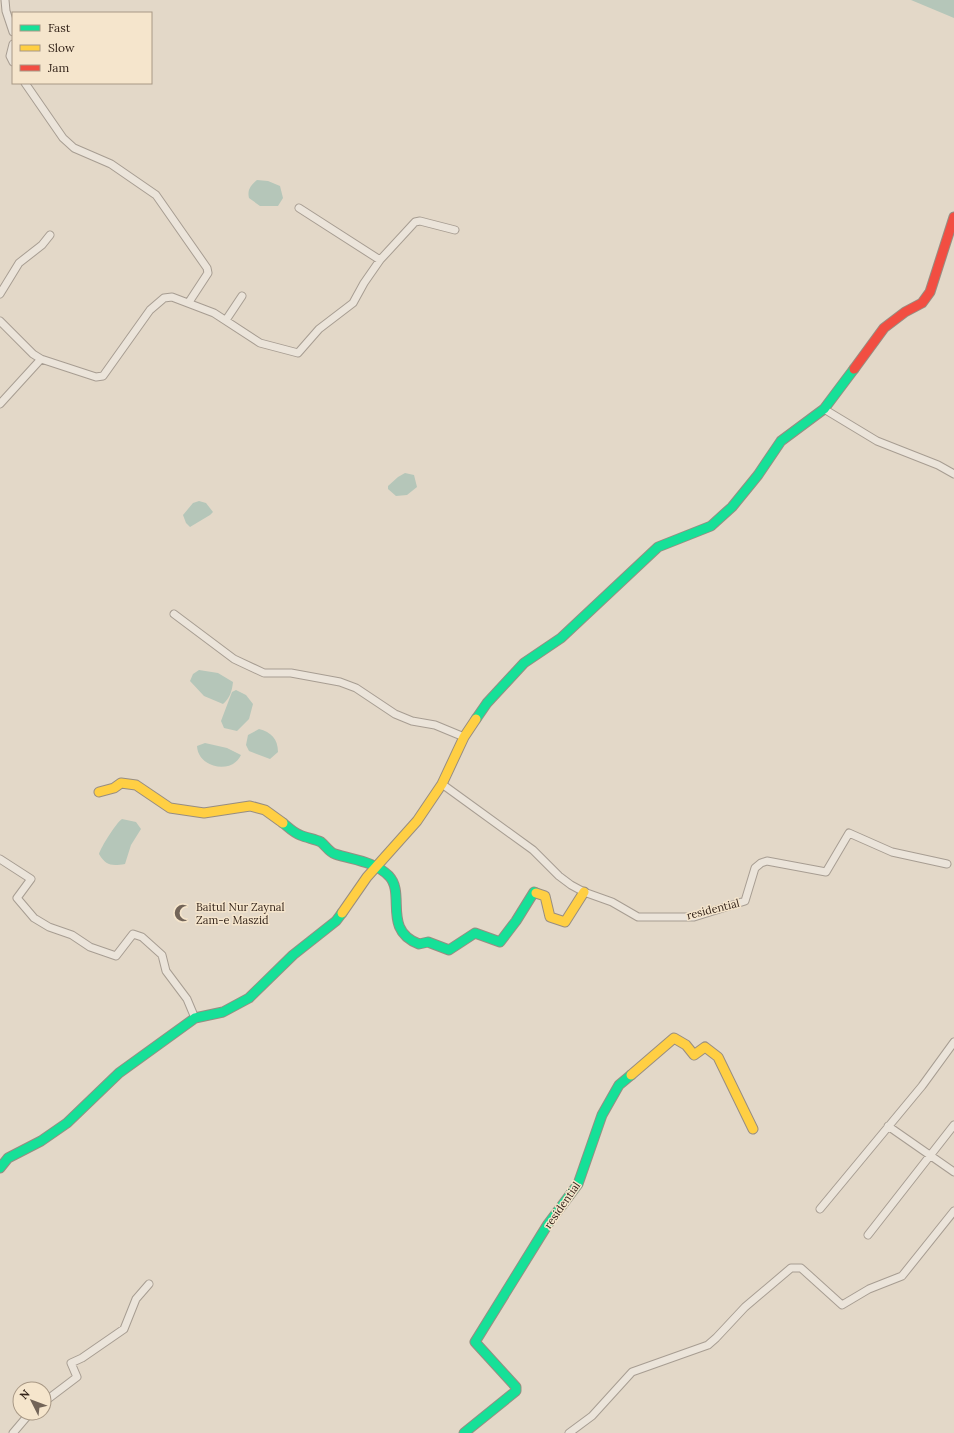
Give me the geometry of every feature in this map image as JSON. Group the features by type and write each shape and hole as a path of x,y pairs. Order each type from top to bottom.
{"street":[{"path":"5,0 6,12 12,29"},
{"path":"12,48 10,56 12,60"},
{"path":"26,84 63,138 74,148 111,164 156,195 207,268 208,273 189,302"},
{"path":"299,208 380,260"},
{"path":"0,1168 8,1158 41,1141 67,1123 119,1074 195,1018 223,1012 249,998 293,955 336,921 368,877 417,821 442,784 464,737 487,703 524,663 561,638 658,547 667,542 711,526 732,507 758,475 781,441 800,424 824,409 884,328 905,312 922,303 930,292 954,217"},
{"path":"0,321 41,360 96,377 102,376 139,323 150,310 164,298 172,296 189,302 226,320 260,342 298,353 319,329 353,304 364,283 380,260 417,220 454,230"},
{"path":"0,294 19,264 42,245 50,235"},
{"path":"226,320 242,296"},
{"path":"0,404 41,360"},
{"path":"824,409 877,441 938,465 954,474"},
{"path":"174,614 234,659 264,674 291,673 340,682 356,688 395,714 412,721 435,725 464,737"},
{"path":"98,792 114,788 121,783 136,785 170,808 204,813 250,806 265,810 298,835 320,842 333,853 360,859 389,876 394,887 396,911 400,929 404,936 419,944 428,942 449,950 472,934 478,933 490,940 500,942 516,921 534,892 545,896 550,917 565,922 584,892"},
{"name":"residential","path":"442,784 527,845 559,876 584,892 612,902 638,917 694,917 745,901 755,868 761,863 768,862 826,872 849,833 892,852 947,864"},
{"path":"0,859 31,879 17,898 34,918 44,924 72,935 90,948 116,956 132,934 142,937 148,941 162,955 166,972 188,999 195,1018"},
{"name":"residential","path":"464,1433 516,1391 516,1387 475,1344 475,1342 548,1224 578,1184 602,1115 620,1085 674,1038 686,1045 694,1055 705,1047 718,1057 752,1129"},
{"path":"820,1209 922,1086 954,1042"},
{"path":"868,1235 954,1125"},
{"path":"888,1126 954,1172"},
{"path":"569,1433 592,1416 632,1372 708,1345 745,1307 791,1268 801,1268 842,1305 869,1289 902,1276 954,1212"},
{"path":"52,1396 77,1377 71,1362 82,1358 124,1330 136,1299 149,1284"},
{"path":"13,1433 23,1421"}],"shaded area":[{"path":"911,0 954,0 954,18"},
{"path":"257,180 268,181 280,186 283,198 278,206 260,206 249,198 250,188"},
{"path":"405,473 414,475 417,487 407,495 396,496 388,489 388,486"},
{"path":"199,501 206,503 213,512 190,527 186,523 183,515 193,503"},
{"path":"199,670 218,673 233,682 230,694 223,704 204,696 190,681 193,674"},
{"path":"236,690 246,695 253,704 249,719 237,731 224,728 221,721 232,692"},
{"path":"259,729 270,734 277,743 278,752 270,759 249,751 246,745 248,735"},
{"path":"205,743 227,748 241,755 237,761 223,767 209,764 203,760 199,754 197,746"},
{"path":"122,819 136,822 141,829 131,845 125,864 110,864 104,861 99,854 109,835"}],"traffic: fast":[{"path":"476,719 487,703 524,663 561,638 658,547 711,526 732,507 758,475 781,441 824,409 854,369"},
{"path":"283,823 298,834 321,842 333,853 370,864 377,867 389,876 394,884 396,892 396,912 401,930 408,938 419,944 428,942 449,950 475,933 500,942 516,921 534,892 536,893"},
{"path":"0,1168 8,1158 41,1141 67,1123 119,1073 195,1018 223,1012 249,998 293,955 336,921 342,913"},
{"path":"464,1433 516,1391 516,1387 475,1342 548,1224 578,1184 602,1115 619,1085 631,1075"}],"traffic: slow":[{"path":"342,913 367,877 417,821 442,784 464,737 476,719"},
{"path":"99,792 114,788 121,783 136,785 170,808 204,813 250,806 265,810 283,823"},
{"path":"536,893 545,896 550,917 565,922 584,892"},
{"path":"631,1075 674,1038 686,1045 694,1055 705,1047 718,1057 753,1129"}],"traffic: jam":[{"path":"854,369 884,328 905,312 922,303 930,292 954,217"}],"place":[{"name":"Baitul Nur Zaynal Zam-e Maszid","path":"183,913"}]}
